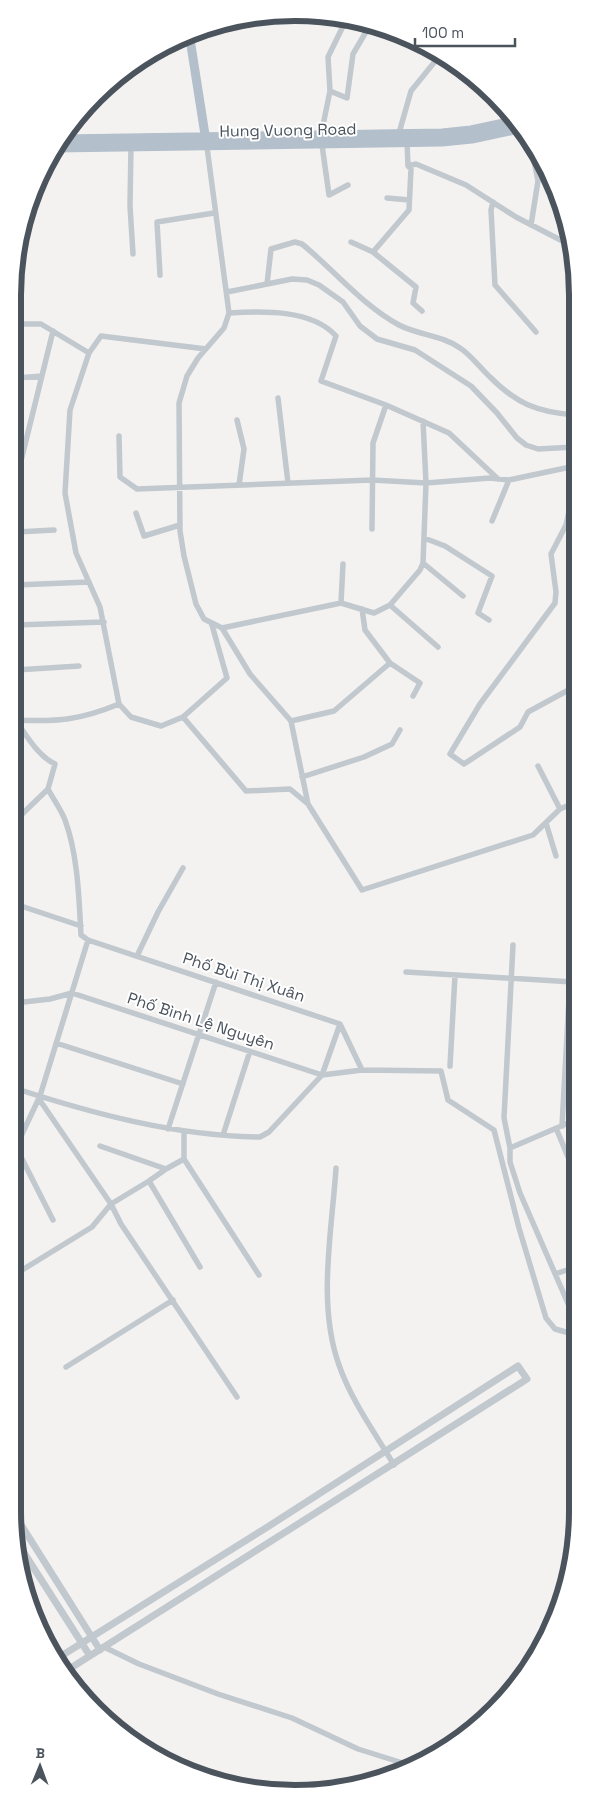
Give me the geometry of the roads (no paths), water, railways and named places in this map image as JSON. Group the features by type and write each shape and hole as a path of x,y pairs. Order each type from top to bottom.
{"main road":[{"path":"190,42 207,147"},
{"name":"Hung Vuong Road","path":"70,139 399,133 470,130 507,122"},
{"name":"Hung Vuong Road","path":"64,148 207,147 407,142 472,139 514,130"}],"street":[{"path":"321,135 330,91 328,57 343,26"},
{"path":"330,91 347,98 353,54 367,31"},
{"path":"399,133 412,91 435,60"},
{"path":"373,252 409,210 411,169 408,166 407,142"},
{"path":"322,145 329,195 348,185"},
{"path":"131,146 130,206 133,254"},
{"path":"207,147 214,213 229,313 224,328 187,376 179,402 180,525 186,571 196,604 204,619 212,625 222,628 341,603 374,613 390,605 420,570 423,563 426,483 423,421"},
{"path":"531,225 538,181 534,162"},
{"path":"408,166 416,164 466,185 531,225 563,241"},
{"path":"387,198 409,200"},
{"path":"493,202 491,210 495,285 536,332"},
{"path":"160,275 158,222 214,213"},
{"path":"267,284 271,249 295,242 302,244 378,311 400,325 441,338 461,348 491,378 521,403 545,412 569,414"},
{"path":"351,242 373,252 416,287 413,302 422,311"},
{"path":"227,292 298,278 320,285 339,298 360,326 377,339 385,344 411,348 471,386 497,412 517,438 526,445 538,449 569,447"},
{"path":"229,313 274,311 326,325 336,336 321,381 386,404 449,433 498,479"},
{"path":"21,324 41,324 88,352"},
{"path":"21,461 52,331"},
{"path":"206,350 101,336 88,352 70,410 65,493 76,553 100,607 104,622 119,704 131,717 161,726 183,717 227,678 212,625"},
{"path":"21,378 42,376"},
{"path":"278,398 288,483"},
{"path":"372,529 373,443 386,404"},
{"path":"237,420 244,449 239,485"},
{"path":"119,436 120,477 137,489 372,480 426,483 510,480 569,467"},
{"path":"492,522 510,480"},
{"path":"569,509 566,524 551,554 556,592 555,603 480,704 450,754 464,764 520,727 528,712 569,690"},
{"path":"136,513 144,536 180,525"},
{"path":"21,532 54,530"},
{"path":"424,538 445,546 492,576 478,614 489,620"},
{"path":"423,563 463,596"},
{"path":"341,603 343,564"},
{"path":"21,585 89,582"},
{"path":"390,605 438,647"},
{"path":"362,609 364,630 390,662 420,682 413,696"},
{"path":"21,625 104,622"},
{"path":"222,628 250,674 291,721 308,804"},
{"path":"291,721 334,711 390,662"},
{"path":"21,670 79,666"},
{"path":"21,720 55,722 90,715 119,704"},
{"path":"183,717 246,791 305,789"},
{"path":"21,727 35,747 48,761 55,764 48,789 21,815"},
{"path":"302,777 364,757 392,744 400,730"},
{"path":"538,766 560,809"},
{"path":"21,1136 40,1098 88,940 81,935 76,866 72,844 64,818 48,789"},
{"path":"290,789 308,804 362,890 533,835 560,809 569,805"},
{"path":"546,822 556,856"},
{"path":"137,956 158,912 183,868"},
{"path":"21,906 81,926"},
{"name":"Phố Bùi Thị Xuân","path":"88,940 340,1024"},
{"path":"513,945 504,1118 510,1148 510,1162 520,1193 569,1306"},
{"path":"406,972 569,982"},
{"path":"450,1066 455,975"},
{"path":"168,1129 216,982"},
{"path":"21,1002 50,1000 72,993"},
{"name":"Phố Bình Lệ Nguyên","path":"72,993 322,1075"},
{"path":"569,1015 559,1127 569,1157"},
{"path":"340,1024 362,1070"},
{"path":"21,1091 40,1098 168,1129 184,1132 260,1137 269,1132 322,1075 340,1024"},
{"path":"56,1043 183,1084"},
{"path":"222,1134 250,1051"},
{"path":"322,1075 362,1070 441,1071 448,1100 494,1130 519,1228 546,1318 555,1329 569,1334"},
{"path":"40,1098 111,1204 121,1224 237,1397"},
{"path":"510,1148 569,1123"},
{"path":"184,1132 184,1159 259,1275"},
{"path":"100,1146 166,1168"},
{"path":"21,1159 53,1220"},
{"path":"21,1271 92,1227 111,1204 149,1181 166,1168 184,1159"},
{"path":"336,1168 328,1290 331,1326 339,1364 359,1406 394,1465"},
{"path":"149,1181 200,1267"},
{"path":"555,1274 569,1269"},
{"path":"66,1367 172,1300"},
{"path":"62,1655 518,1366 526,1378 394,1465 71,1668"},
{"path":"22,1526 102,1649 202,1688 292,1718 358,1749 402,1763"},
{"path":"26,1556 90,1656"}]}
